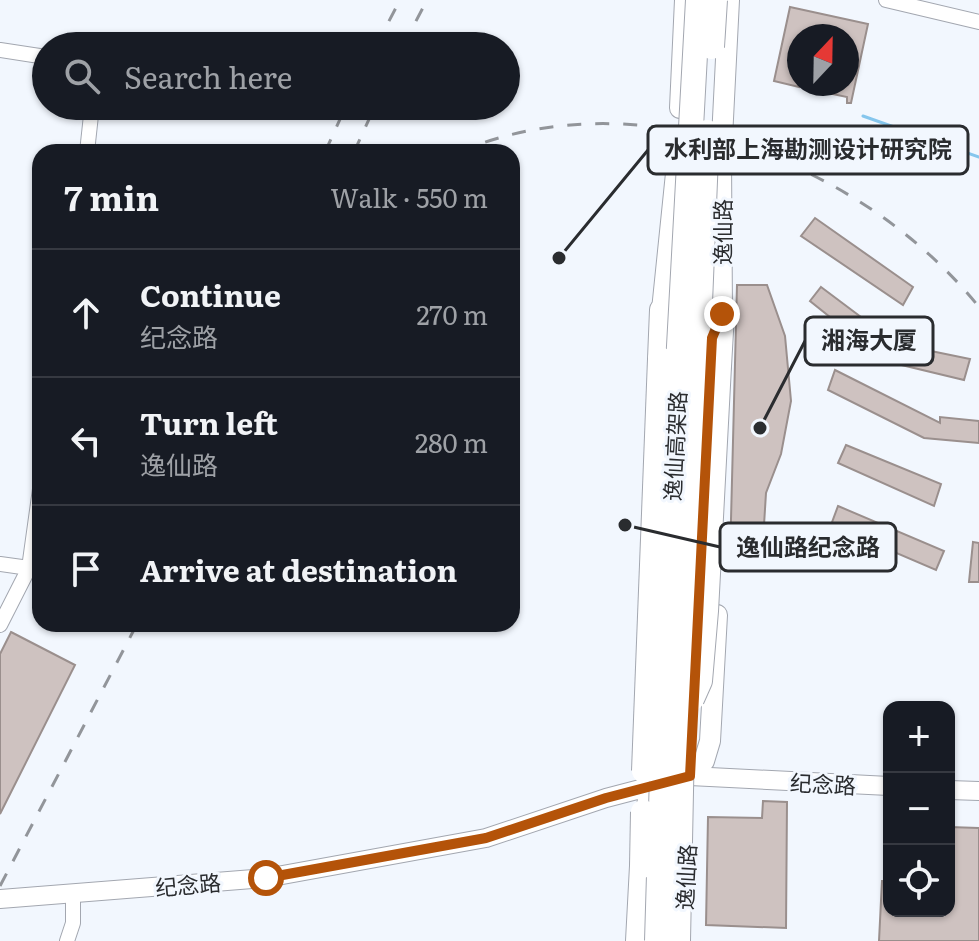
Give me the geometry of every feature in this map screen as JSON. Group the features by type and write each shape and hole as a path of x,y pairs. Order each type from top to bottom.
{"highway":[{"name":"逸仙高架路","path":"657,941 654,778 698,0"},
{"name":"逸仙高架路","path":"680,941 682,719 715,0"},
{"path":"640,935 662,310"},
{"path":"682,719 700,681 722,314"},
{"path":"642,866 654,778"}],"main road":[{"path":"654,778 634,766 639,620 652,343 662,310 678,154 685,0"},
{"name":"逸仙路","path":"680,941 690,776 704,761 710,741 730,345 722,314 721,158 729,0"},
{"path":"678,154 684,145 699,141 715,148 721,158"},
{"name":"逸仙路","path":"640,935 654,778"}],"street":[{"path":"886,0 979,22"},
{"path":"0,50 32,55"},
{"path":"88,144 90,120"},
{"path":"0,625 29,568 32,546"},
{"path":"0,564 29,568"},
{"name":"纪念路","path":"1,900 266,878 486,838 654,778 690,776 883,786"},
{"path":"955,790 979,791"},
{"path":"67,941 73,923 73,894"}],"building":[{"path":"790,7 868,24 859,66 859,24 787,24 787,84 774,81"},
{"path":"815,218 913,287 903,305 801,236"},
{"path":"737,285 767,285 785,336 791,401 781,454 766,493 762,557 730,558"},
{"path":"821,287 897,344 970,359 964,380 885,361 810,301"},
{"path":"835,370 940,423 940,417 979,421 979,443 924,438 828,390"},
{"path":"846,445 941,484 934,506 838,463"},
{"path":"838,506 944,551 936,570 831,525"},
{"path":"973,542 979,543 979,582 969,582"},
{"path":"11,632 75,665 0,814 0,654"},
{"path":"763,801 787,802 786,928 706,925 708,817 762,818"},
{"path":"955,827 979,828 979,941 879,941 882,881 883,917 955,917"}],"waterway":[{"path":"863,116 979,157"}],"railway":[{"path":"383,32 400,0"},
{"path":"410,32 427,0"},
{"path":"329,144 340,120"},
{"path":"358,144 369,120"},
{"path":"485,144 528,131 599,124 671,129 742,146 810,174 873,210 930,255 979,307"},
{"path":"0,886 133,632"}],"place":[{"name":"水利部上海勘测设计研究院","path":"559,258"},
{"name":"湘海大厦","path":"760,428"},
{"name":"逸仙路纪念路","path":"625,525"}],"route":[{"path":"266,878 486,838 606,798 690,776 712,338 722,314"}]}
